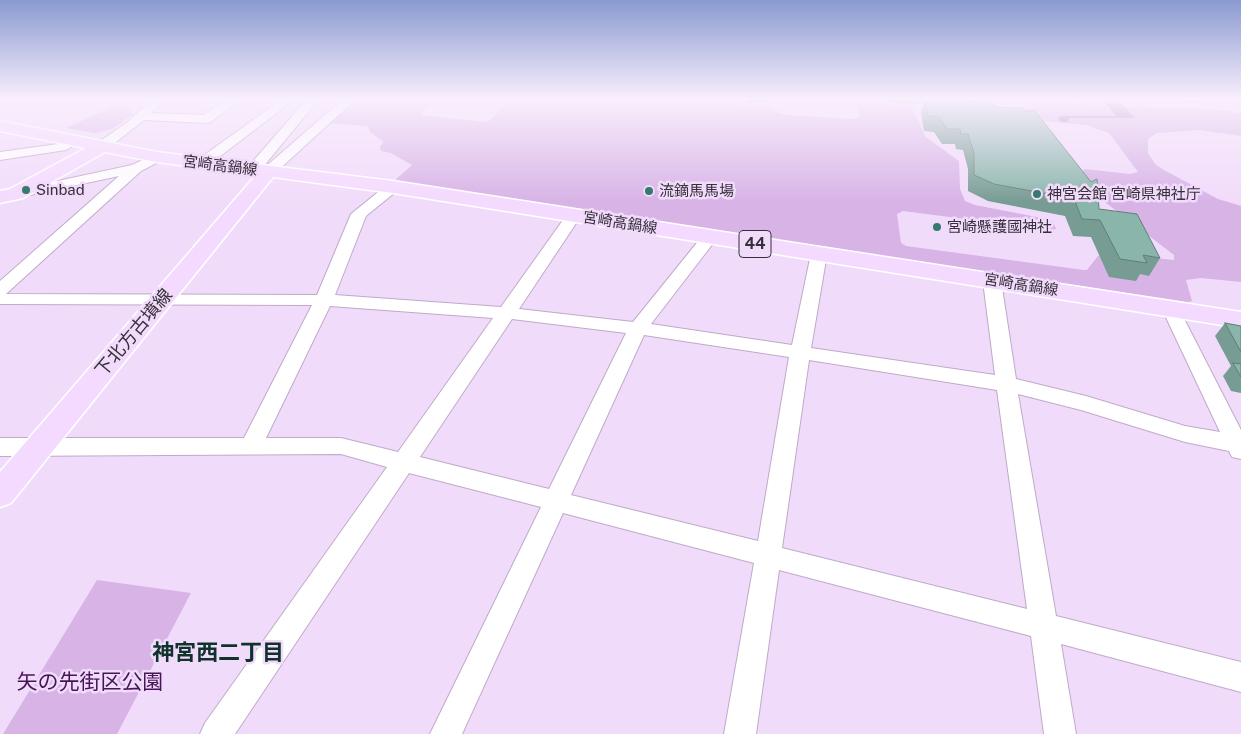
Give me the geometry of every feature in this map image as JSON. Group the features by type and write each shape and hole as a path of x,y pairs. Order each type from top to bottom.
{"main road":[{"name":"宮崎高鍋線","path":"33,133 202,164 392,187 1241,320"},
{"path":"8,195 101,147"},
{"name":"下北方古墳線","path":"0,468 154,299 261,171"},
{"name":"下北方古墳線","path":"0,494 19,447"}],"street":[{"path":"101,147 119,133"},
{"path":"202,164 243,133"},
{"path":"261,171 288,133"},
{"path":"261,171 294,133"},
{"path":"261,171 308,133"},
{"path":"0,156 61,147 73,142"},
{"path":"0,290 136,168 157,157"},
{"path":"8,195 136,168"},
{"path":"251,446 324,300 359,214 392,187"},
{"path":"216,734 573,216"},
{"path":"446,734 555,500 638,328 710,237"},
{"path":"740,734 800,354 819,254"},
{"path":"992,281 1060,734"},
{"path":"0,299 324,300 505,313 638,328 1006,384 1086,404 1117,415 1238,448"},
{"path":"1171,309 1238,448"},
{"path":"19,447 341,446 1241,677"}],"green space":[{"path":"372,133 924,133 926,137 959,161 960,189 965,201 975,205 1047,219 1053,222 1056,229 1050,230 903,211 897,214 901,243 906,246 1087,270 1098,256 1107,253 1174,260 1174,255 1097,196 1082,171 1085,169 1130,174 1138,172 1109,133 1157,133 1148,139 1148,153 1155,164 1218,199 1241,206 1241,282 1201,278 1186,280 1192,301 1188,302 399,184 394,181 412,165 391,153 381,151 380,146 384,142"},
{"path":"1222,133 1241,133 1241,136"},
{"name":"矢の先街区公園","path":"97,580 191,593 117,734 3,734"}],"building":[{"path":"1053,133 1091,182 1097,179 1099,209 1137,214 1160,258 1143,255 1147,263 1120,259 1100,220 1082,219 1074,199 994,184 974,175 974,153 968,134 961,134"},
{"path":"1225,323 1241,326 1241,352"},
{"path":"1233,363 1241,364 1241,377"}],"place":[{"name":"Sinbad","path":"26,190"},
{"name":"流鏑馬馬場","path":"649,191"},
{"name":"神宮会館 宮崎県神社庁","path":"1037,194"},
{"name":"宮崎懸護國神社","path":"937,227"}],"district":[{"name":"神宮西二丁目","path":"218,653"}]}
